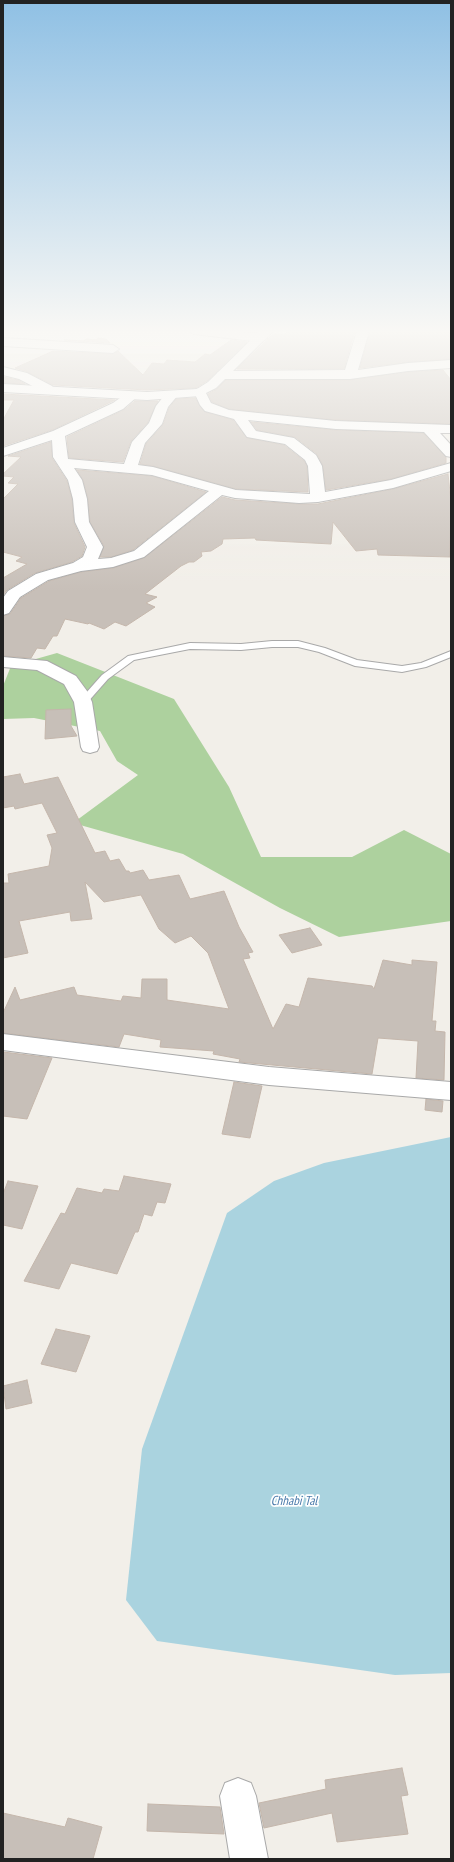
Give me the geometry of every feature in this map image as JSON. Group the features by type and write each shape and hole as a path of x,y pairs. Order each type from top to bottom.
{"street":[{"path":"3,452 58,434 93,418"},
{"path":"130,468 139,442 155,424 157,418"},
{"path":"240,418 252,434 289,440 311,458 315,466 318,498"},
{"path":"259,418 342,426 451,429"},
{"path":"428,428 451,454"},
{"path":"58,434 59,454 75,480 80,499 82,522 91,537 95,548 89,560 79,566"},
{"path":"64,463 130,468 165,473 220,490 254,497 299,499 318,498 393,484 451,467"},
{"path":"3,610 9,594 42,576 79,566 113,562 139,554 163,536 205,500 220,490"},
{"path":"3,662 41,665 70,680 78,691 83,702 90,747"},
{"path":"3,1042 269,1076 451,1091"},
{"path":"238,1796 249,1859"}],"lane":[{"path":"83,702 105,677 131,658 190,646 204,645 241,647 282,643 298,644 322,650 355,663 402,669 424,665 451,654"}],"green space":[{"path":"57,653 174,699 229,787 261,857 352,857 404,830 451,854 451,921 339,937 280,908 183,854 73,823 138,775 117,761 100,731 34,718 3,719 3,686 11,666"}],"water":[{"name":"Chhabi Tal","path":"451,1137 451,1673 395,1675 157,1641 126,1600 142,1449 227,1213 274,1181 324,1163"}],"building":[{"path":"4,418 77,418 52,430 3,446"},
{"path":"107,418 150,418 131,441 123,462 69,458 67,437"},
{"path":"166,418 226,418 233,420 247,438 284,445 304,461 307,466 308,492 236,489 153,466 140,464 146,444 163,425"},
{"path":"316,418 451,418 451,424"},
{"path":"251,422 336,430 423,433 446,457 446,463 391,479 326,490 323,466 317,454 295,437 257,430"},
{"path":"51,442 52,458 67,481 72,499 74,523 85,547 82,556 72,562 35,573 7,590 3,595 3,578 27,564 16,561 22,557 3,552 3,499 18,484 8,483 14,477 3,476 3,474 21,457 8,456"},
{"path":"77,470 152,476 206,492 133,550 111,557 100,557 104,546 90,522 88,499 83,480"},
{"path":"448,474 451,501 450,557 378,555 377,549 356,551 333,522 331,544 256,540 255,538 223,539 222,544 211,551 201,552 202,556 194,562 189,562 181,566 145,594 157,597 146,603 155,607 126,626 115,622 104,629 89,623 65,619 57,636 53,636 45,649 37,648 31,658 3,656 3,616 10,614 21,598 49,581 81,572 113,568 144,558 222,497 235,500 318,504 393,489"},
{"path":"71,709 71,726 77,736 45,739 46,710"},
{"path":"20,774 24,784 58,777 95,853 105,851 110,861 119,859 126,871 129,871 130,873 143,870 149,880 179,875 190,899 224,891 239,927 253,952 248,953 250,958 243,959 273,1029 286,1004 299,1007 308,978 372,986 374,989 383,960 412,965 412,960 437,962 432,1021 436,1021 435,1031 445,1032 444,1080 416,1078 418,1041 378,1038 372,1074 239,1062 240,1059 213,1054 214,1051 160,1047 161,1040 124,1034 119,1047 3,1033 3,1013 15,987 20,1000 74,987 77,995 121,1001 123,996 141,998 142,979 167,979 167,1000 229,1009 208,953 191,936 175,943 159,929 141,895 104,902 85,882 92,919 71,921 70,912 19,921 28,953 3,958 3,883 9,883 8,874 49,866 52,848 47,835 57,833 42,803 15,809 14,806 3,808 3,777"},
{"path":"310,928 322,945 292,953 279,935"},
{"path":"3,1052 52,1058 27,1119 3,1116"},
{"path":"234,1082 262,1086 250,1138 222,1134"},
{"path":"426,1099 443,1101 442,1112 425,1110"},
{"path":"124,1176 171,1184 165,1203 157,1202 152,1216 144,1214 138,1232 135,1232 117,1274 71,1263 59,1289 24,1281 61,1213 65,1214 77,1188 102,1193 104,1189 119,1191"},
{"path":"8,1181 38,1186 22,1229 3,1225 3,1194"},
{"path":"56,1329 90,1336 76,1372 41,1364"},
{"path":"27,1380 32,1403 6,1409 3,1386"},
{"path":"402,1768 408,1795 401,1796 408,1834 337,1842 332,1813 264,1828 259,1803 326,1789 325,1780"},
{"path":"148,1804 220,1807 224,1834 147,1831"},
{"path":"3,1813 65,1827 68,1818 102,1827 93,1859 3,1859"}]}
